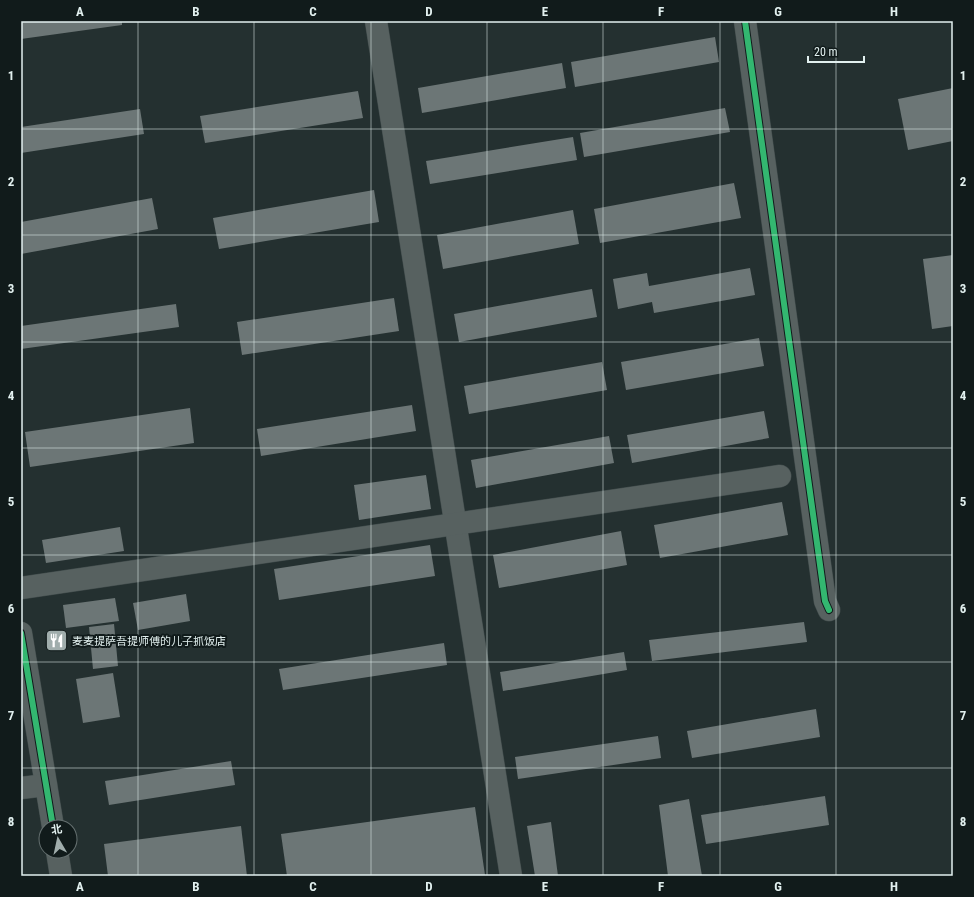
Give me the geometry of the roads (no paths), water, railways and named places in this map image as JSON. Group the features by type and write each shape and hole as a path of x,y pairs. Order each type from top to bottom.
{"street":[{"path":"376,21 511,876"},
{"path":"745,21 825,601 829,610"},
{"path":"21,588 780,476"},
{"path":"21,633 52,819"},
{"path":"21,788 46,785"},
{"path":"58,859 61,876"}],"place":[{"name":"麦麦提萨吾提师傅的儿子抓饭店","path":"57,641"}]}
